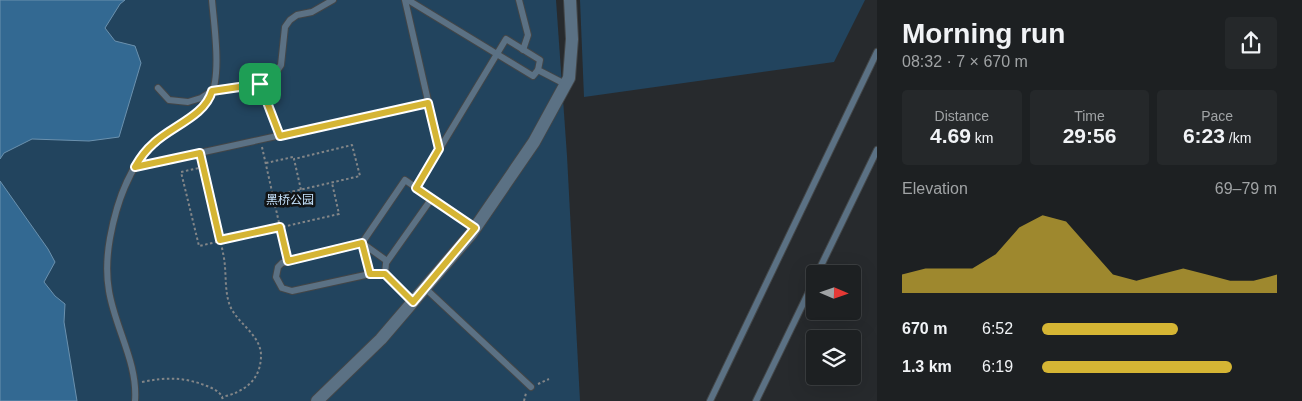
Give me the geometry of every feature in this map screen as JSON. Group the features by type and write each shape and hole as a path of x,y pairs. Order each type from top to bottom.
{"street":[{"path":"317,401 381,339 425,288 475,228 534,142 569,78 572,58 570,0"}],"lane":[{"path":"135,401 134,384 109,290 110,237 127,183 139,160 155,142 202,108 210,97 216,67 212,0"},
{"path":"158,88 169,100 188,102 201,98 212,91 265,83 273,77 281,65 283,35 285,27 290,20 297,15 312,12 333,0"},
{"path":"407,0 496,54 533,76 538,70 540,60 506,38 496,54 416,188"},
{"path":"407,0 439,149"},
{"path":"519,0 528,35 523,50"},
{"path":"710,401 877,52"},
{"path":"538,70 565,84"},
{"path":"260,84 280,136"},
{"path":"135,167 428,103"},
{"path":"821,265 877,150"},
{"path":"413,302 385,274 370,274 292,291 282,288 276,277 278,268 288,261 362,243 405,180 475,228"},
{"path":"385,274 387,261 432,198"},
{"path":"362,243 387,261"},
{"path":"362,243 370,274"},
{"path":"425,288 531,388"},
{"path":"756,401 806,297"}],"path":[{"path":"260,140 288,261"},
{"path":"266,163 293,157 294,159 352,145 360,176 273,196"},
{"path":"200,153 227,275 226,291 229,304 259,344 262,354 260,367 255,379 247,387 222,397"},
{"path":"294,159 301,190"},
{"path":"203,166 181,172 199,246 339,214 332,183"},
{"path":"134,384 174,377 190,380 217,390 223,401"}],"green space":[{"name":"黑桥公园","path":"0,0 556,0 567,156 580,401 0,401"},
{"path":"580,0 865,0 834,62 584,97"}],"shaded area":[{"path":"0,0 125,0 120,4 105,28 115,41 135,46 141,63 119,137 89,141 32,139 4,153 0,159"},
{"path":"0,181 48,249 55,262 44,282 55,296 65,304 64,322 77,401 0,401"}],"route":[{"path":"260,84 280,136 428,103 439,149 416,188 475,228 413,302 385,274 370,274 362,243 288,261 280,227 220,240 200,153 135,167 155,142 202,108 212,91 260,84"}]}
